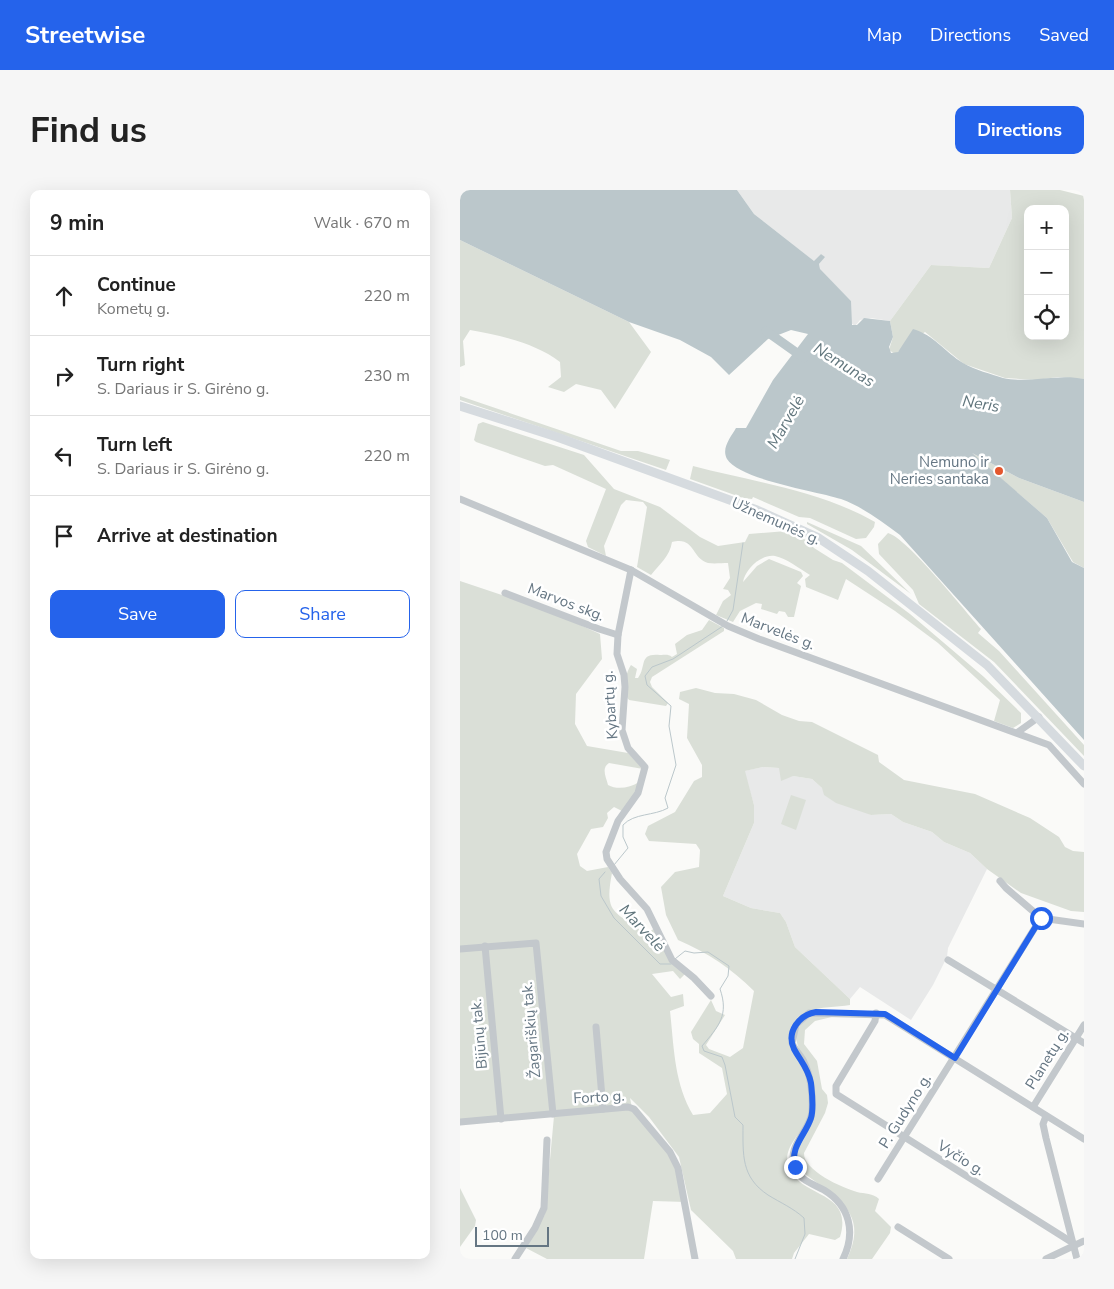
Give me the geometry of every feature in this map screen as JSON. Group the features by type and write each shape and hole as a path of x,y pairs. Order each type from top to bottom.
{"main road":[{"name":"Užnemunės g.","path":"460,406 566,440 757,510 817,537 868,571 996,673 1084,766"}],"street":[{"name":"Marvelės g.","path":"460,499 631,570 728,626 759,639 1018,732 1056,750 1084,784"},
{"name":"Kybartų g.","path":"631,570 618,635 618,654 624,675 625,687 622,716 624,740 645,767 638,793 618,820 606,852 607,859 620,879 647,908 673,961 711,996"},
{"name":"Marvos skg.","path":"505,593 599,630 618,635"},
{"path":"1018,732 1039,717"},
{"path":"1000,881 1041,918 1084,924"},
{"name":"P. Gudyno g.","path":"878,1179 998,990 1041,918"},
{"name":"Žagariškių tak.","path":"485,946 536,943 552,1114"},
{"path":"460,949 485,946"},
{"name":"Bijūnų tak.","path":"485,946 501,1119"},
{"path":"948,960 1084,1043"},
{"path":"843,1259 851,1233 845,1211 832,1197 803,1179 795,1167 794,1148 808,1124 812,1111 809,1075 804,1062 795,1050 792,1036 796,1025 809,1013 876,1013 891,1017 1084,1139"},
{"name":"Vyčio g.","path":"876,1013 875,1021 836,1086 836,1094 904,1139 1073,1244"},
{"name":"Planetų g.","path":"1033,1107 1084,1025"},
{"path":"596,1027 603,1109"},
{"name":"Forto g.","path":"460,1122 628,1107 634,1109 674,1159 686,1202 695,1259"},
{"path":"1046,1116 1043,1124 1046,1138 1077,1259"},
{"path":"516,1259 535,1228 544,1208 547,1140"},
{"path":"898,1227 949,1259"},
{"path":"1046,1259 1073,1244 1084,1241"}],"shaded area":[{"path":"737,190 1010,190 1012,218 989,268 931,265 890,321 871,318 860,320 855,326 851,323 851,301 820,270 819,264 824,257 821,254 815,262 754,214"},
{"path":"1010,190 1060,190 1084,196 1084,379 1058,377 1036,380 1005,378 964,364 925,332 895,354 889,350 893,337 890,321 931,265 989,268 1012,218"},
{"path":"460,240 629,322 651,352 615,409 601,390 576,384 564,392 548,387 561,377 560,362 529,345 505,337 470,330 463,341 465,365 460,367"},
{"path":"460,396 621,451 638,451 670,460 666,470 460,400"},
{"path":"483,422 584,455 614,489 660,507 700,537 718,546 745,542 749,534 787,531 806,540 814,548 833,560 842,563 910,614 984,677 1021,713 1021,723 1013,728 994,721 1000,700 938,643 895,611 846,579 838,600 806,587 805,579 810,575 788,561 779,557 769,556 759,560 750,568 743,582 757,566 769,559 801,572 803,576 797,583 801,586 794,617 788,617 785,612 779,611 777,614 761,609 762,604 756,603 740,611 733,622 716,615 723,601 731,595 728,590 723,589 730,578 728,563 708,563 698,557 689,545 679,541 672,542 667,556 651,575 637,567 647,507 643,502 626,500 621,505 604,546 606,556 588,547 586,541 606,489 553,465 545,466 476,442 474,440 478,424"},
{"path":"970,452 1019,478 1084,502 1084,568 1073,562 1047,518"},
{"path":"693,466 809,494 854,511 875,522 874,527 866,538 856,539 810,518 799,517 753,497 752,499 743,498 690,479"},
{"path":"807,522 861,546 911,594 852,550 807,524"},
{"path":"888,533 897,538 936,576 981,629 978,633 999,651 1084,745 1084,756 994,662 919,604 913,590 879,554 878,544"},
{"path":"460,581 547,610 600,634 602,659 576,694 575,724 587,746 628,753 643,769 609,763 605,767 608,785 623,788 639,782 637,791 622,811 614,807 607,813 608,818 603,827 591,829 577,854 580,866 587,871 608,867 612,873 609,897 614,910 645,933 654,929 667,956 686,973 680,979 673,971 652,974 671,997 683,994 684,1006 670,1011 678,1078 693,1115 710,1113 727,1094 722,1068 699,1053 699,1044 693,1039 691,1032 711,1000 716,1011 725,1015 706,1045 709,1049 730,1057 743,1048 754,991 719,962 678,940 666,915 661,887 675,872 699,867 700,850 696,844 649,841 645,834 648,826 675,812 694,781 702,777 702,765 687,738 689,704 679,699 680,692 696,688 715,693 734,694 756,700 782,715 799,721 812,722 878,755 879,762 904,780 975,794 1030,818 1059,837 1065,847 1073,851 1084,852 1084,912 1071,911 1021,893 987,869 970,853 944,842 932,832 903,822 891,814 871,815 836,803 824,795 822,788 812,779 793,776 781,781 779,768 763,767 745,771 754,805 754,823 723,896 751,908 780,913 786,922 795,947 850,999 850,1005 808,1011 799,1017 792,1027 789,1038 791,1049 805,1071 811,1103 808,1120 791,1146 787,1160 795,1178 825,1196 840,1211 842,1222 840,1237 835,1240 809,1234 794,1253 792,1259 736,1259 733,1251 691,1210 679,1157 649,1117 630,1098 632,1108 670,1152 686,1202 653,1201 644,1259 547,1259 526,1248 545,1214 554,1116 460,1124"},
{"path":"709,620 724,628 724,631 652,677 650,682 652,687 668,703 666,706 629,700 625,682 631,665 637,669 635,678 638,678 646,658 653,655 669,655 672,657 677,654 675,644 687,635 702,630"},
{"path":"763,767 779,768 793,776 812,779 822,788 871,815 891,814 903,822 932,832 944,842 970,853 987,869 948,948 947,957 933,985 911,1020 860,987 850,999 795,947 786,922 780,913 751,908 723,896 754,823 754,805 744,771"},
{"path":"791,795 806,800 796,830 781,824"},
{"path":"810,1016 836,1016 815,1021 805,1030 804,1044 817,1061 822,1089 827,1095 828,1103 825,1113 804,1153 805,1159 816,1172 833,1182 850,1190 872,1195 879,1199 875,1211 891,1227 890,1233 872,1259 847,1259 854,1233 850,1214 836,1197 805,1174 798,1163 798,1151 811,1123 813,1088 812,1077 797,1042 796,1030"},
{"path":"460,1188 476,1220 475,1226 460,1247"}],"water":[{"name":"Neris","path":"460,190 737,190 754,214 814,261 821,254 825,257 819,264 820,269 851,301 852,325 857,325 864,318 890,321 893,337 889,347 891,353 898,352 913,329 933,339 963,363 1003,378 1023,380 1074,377 1084,379 1084,502 1019,478 972,453 1047,518 1072,562 1084,568 1084,740 900,535 872,515 849,502 762,479 747,473 727,459 725,455 726,447 736,428 746,428 773,380 808,334 791,330 768,339 729,375 711,357 680,340 629,322 460,240"}],"waterway":[{"name":"Nemunas","path":"766,331 804,358"},
{"name":"Marvelė","path":"727,621 733,610 743,543"},
{"name":"Marvelė","path":"614,865 628,848 623,837 623,825 638,816 668,808 665,798 676,765 669,726 671,706 647,685 645,676 652,667 673,659 723,626"},
{"name":"Marvelė","path":"605,872 599,879 601,896 614,918 660,964 671,964"},
{"name":"Marvelė","path":"675,959 685,951 694,953 708,952 729,966 728,976 720,989 723,998 721,1020 702,1046 704,1051 722,1057 725,1065 735,1117 743,1125 744,1156 748,1173 759,1188 804,1218 805,1234 795,1259"}],"place":[{"name":"Nemuno ir Neries santaka","path":"999,471"}],"route":[{"path":"795,1167 793,1161 794,1148 811,1118 812,1111 809,1075 804,1062 792,1043 793,1031 800,1020 809,1013 816,1012 860,1015 885,1014 955,1058 1034,933 1041,918"}]}
